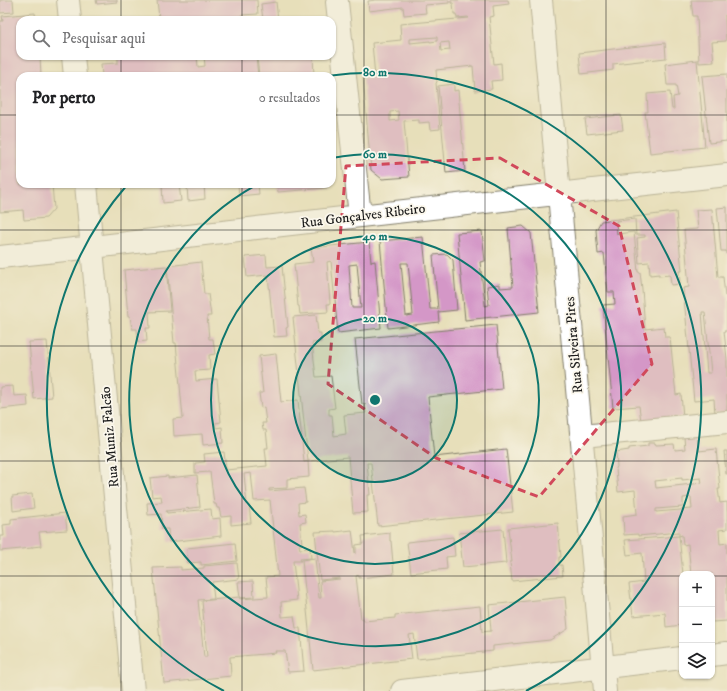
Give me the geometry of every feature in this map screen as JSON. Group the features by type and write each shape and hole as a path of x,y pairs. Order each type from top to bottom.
{"street":[{"path":"68,0 70,16"},
{"name":"Rua Silveira Pires","path":"541,0 605,691"},
{"path":"337,2 360,216"},
{"path":"73,60 75,72"},
{"name":"Rua Gonçalves Ribeiro","path":"0,256 92,247 727,175"},
{"name":"Rua Muniz Falcão","path":"86,188 133,691"},
{"path":"582,436 727,422"},
{"path":"715,655 727,653"},
{"path":"402,691 679,658"}],"highlighted area":[{"path":"500,158 619,226 652,364 539,497 436,458 328,384 346,166"}],"building":[{"path":"0,0 13,0 14,12 0,13"},
{"path":"96,0 117,0 117,2 97,4"},
{"path":"157,0 257,0 258,14 241,16 159,16"},
{"path":"449,0 449,3 425,5 426,13 404,15 403,7 369,11 368,1"},
{"path":"451,0 508,0 509,4 493,6 494,16 489,17 494,64 501,63 502,80 491,81 492,89 475,91 473,66 436,70 440,129 430,130 429,122 419,123 419,120 404,121 409,177 382,179 371,170 363,78 375,77 372,43 401,40 400,24 469,18 457,18 456,14 454,14 453,3 451,3","holes":["437,37 437,41 410,43 410,39","449,42 450,50 441,51 440,43","398,111 399,120 390,121 390,112"]},
{"path":"691,0 727,0 727,15 725,15 726,41 712,42 714,62 699,63 697,16 693,16"},
{"path":"276,2 278,16 262,16 261,4"},
{"path":"35,13 35,16 16,16 16,60 40,60 41,72 16,72 16,188 52,188 54,209 46,218 24,220 23,210 0,212 0,21 3,21 2,16"},
{"path":"665,43 666,58 613,64 613,70 581,74 579,53"},
{"path":"118,60 197,60 198,67 205,66 204,60 256,60 258,72 102,72 101,64 118,63"},
{"path":"257,60 313,60 314,72 259,72"},
{"path":"697,60 705,147 650,153 645,112 648,112 647,94 670,92 672,109 674,109 673,97 678,96 676,85 667,85 665,64"},
{"path":"727,74 727,141 709,143 702,76"},
{"path":"454,84 454,91 458,90 465,171 446,173 438,86"},
{"path":"621,115 623,130 587,134 585,119"},
{"path":"162,188 179,188 181,201 163,203"},
{"path":"187,188 204,188 205,199 188,201"},
{"path":"238,188 258,188 259,194 239,196"},
{"path":"278,188 327,188 278,192"},
{"path":"727,207 726,254 726,251 721,251 717,208"},
{"path":"712,209 718,277 723,277 725,296 727,295 727,331 724,331 727,359 727,413 715,414 714,399 694,401 683,288 689,287 684,230 698,229 696,210","holes":["702,312 705,312 711,373 707,373"]},
{"path":"676,212 682,271 679,271 680,284 671,285 670,275 650,275 649,262 639,263 637,238 645,237 645,235 636,235 635,219 616,221 617,234 634,232 638,272 640,272 642,289 645,329 664,327 665,337 670,337 676,395 681,394 683,417 641,421 639,406 613,408 603,305 615,304 614,292 608,292 604,253 598,254 596,230 601,221"},
{"path":"523,226 531,233 539,312 465,320 457,233 482,231 485,261 480,262 485,306 489,305 487,286 500,284 500,288 513,287 508,228"},
{"path":"423,237 430,309 438,309 433,255 447,254 453,260 457,310 438,312 439,322 388,328 380,241","holes":["401,263 408,263 413,315 406,316"]},
{"path":"369,242 371,262 375,261 381,328 338,333 331,261 327,262 330,304 327,304 328,312 300,314 294,264 313,262 311,248","holes":["357,264 361,308 352,308 349,265"]},
{"path":"266,255 267,267 282,266 288,327 286,328 287,336 274,337 268,275 247,277 245,257"},
{"path":"201,262 204,294 208,294 211,316 207,316 209,339 213,339 215,354 209,355 210,370 195,371 196,381 217,379 221,422 215,423 216,428 222,427 223,443 203,445 202,434 174,436 173,419 183,418 167,266"},
{"path":"166,266 170,311 149,312 150,328 146,328 147,341 138,342 137,329 132,329 130,316 128,316 124,270"},
{"path":"316,315 318,333 321,333 321,342 312,343 316,377 331,376 335,408 329,409 329,415 332,415 334,436 346,434 344,415 366,413 365,404 362,404 355,339 496,325 502,389 428,397 434,457 506,449 513,512 378,526 371,463 367,463 370,495 367,495 368,512 353,513 348,457 308,461 293,317"},
{"path":"47,341 52,397 34,399 29,342"},
{"path":"276,354 281,402 298,400 304,462 308,461 309,477 287,479 287,488 269,489 269,491 304,488 306,502 298,503 299,515 305,514 306,522 300,523 302,544 299,545 300,549 310,548 311,558 300,559 301,561 293,561 297,600 281,602 282,617 294,616 296,628 300,628 304,671 288,672 285,651 275,651 276,653 230,657 231,676 164,683 153,568 181,567 181,570 237,563 239,579 212,582 214,599 198,600 204,657 207,657 202,601 239,597 240,599 268,597 266,577 278,576 270,500 254,501 251,473 244,474 247,505 249,505 251,523 231,525 231,516 221,517 219,508 217,508 216,504 214,504 210,472 195,473 195,463 205,462 204,454 224,452 226,470 267,466 265,448 268,448 266,430 263,430 262,423 266,423 264,407 261,408 259,393 263,393 259,356"},
{"path":"13,386 14,396 27,395 28,406 0,409 0,387"},
{"path":"697,435 699,451 716,449 720,503 727,502 727,529 719,530 720,544 727,543 727,621 715,622 715,571 691,571 688,544 683,545 682,535 679,536 679,532 638,536 638,534 624,535 623,516 637,514 635,490 618,492 616,452 629,450 629,448 648,446 648,443 655,443 656,445 674,444 675,450 685,449 684,437","holes":["682,478 682,480 701,478 702,483 656,488 655,481","691,497 692,509 656,512 656,509 683,507 683,498"]},
{"path":"724,451 727,451 727,474 726,474"},
{"path":"197,475 200,507 166,511 167,513 211,509 212,519 220,518 221,536 169,542 168,529 162,529 161,514 148,515 147,503 162,502 161,496 152,497 150,478"},
{"path":"32,494 34,508 13,511 12,496"},
{"path":"65,513 67,530 39,532 41,546 0,551 0,536 4,536 3,525 11,524 11,519"},
{"path":"558,523 561,557 559,557 559,565 562,565 563,576 512,581 510,562 512,562 508,528"},
{"path":"503,529 506,563 463,567 459,533"},
{"path":"352,530 355,553 356,545 363,544 362,536 390,533 394,574 359,578 359,575 356,576 361,619 364,619 364,621 395,618 395,615 480,606 482,632 491,631 489,605 565,597 568,629 550,640 493,646 493,651 417,659 414,634 409,635 412,659 313,670 302,560 315,558 319,598 321,598 320,581 340,578 320,580 315,532"},
{"path":"679,536 683,571 679,571 679,625 666,627 665,613 633,616 629,584 644,582 642,553 627,555 625,540"},
{"path":"453,537 455,556 446,557 447,569 411,573 407,542"},
{"path":"235,543 237,561 201,565 201,562 188,563 187,548"},
{"path":"253,581 254,597 240,598 238,582"}]}
